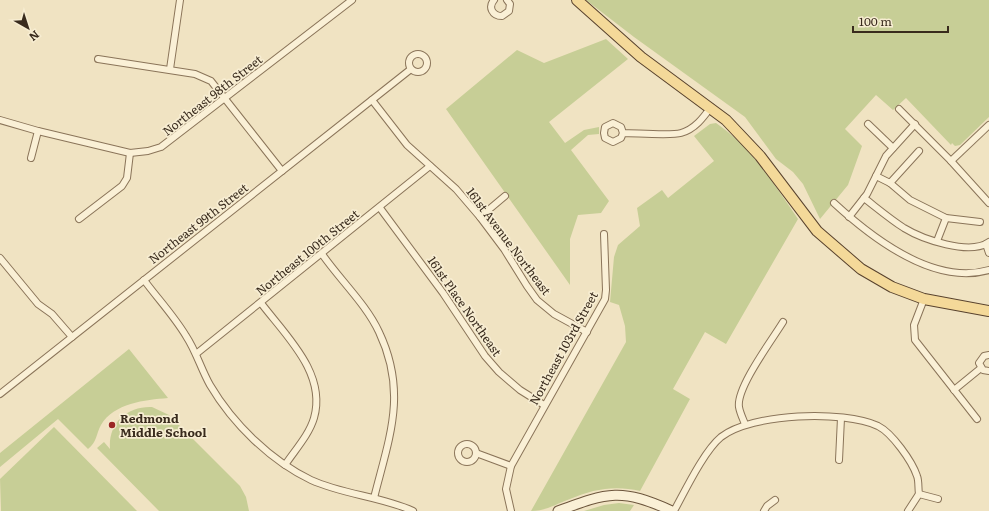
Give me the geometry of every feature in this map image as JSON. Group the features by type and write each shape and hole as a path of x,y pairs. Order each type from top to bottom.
{"main road":[{"path":"577,0 641,57 711,107 749,143 817,231 861,269 876,279 924,299 989,311"}],"street":[{"path":"170,69 180,0"},
{"name":"Northeast 98th Street","path":"130,153 161,148 352,0"},
{"path":"492,1 492,10 495,15 502,16 509,11 510,4 507,0"},
{"path":"98,59 170,69 203,77 211,81 282,171"},
{"name":"Northeast 99th Street","path":"0,394 411,69"},
{"name":"161st Avenue Northeast","path":"372,100 407,145 456,189 480,217 504,249 537,300 554,314 587,332"},
{"path":"623,132 681,133 693,127 702,119 711,107"},
{"path":"899,109 951,161 989,203"},
{"path":"0,120 38,131 130,153 127,178 122,186 79,219"},
{"path":"868,124 893,148"},
{"path":"849,217 864,198 886,156 915,124"},
{"path":"951,161 989,125"},
{"path":"31,158 38,131"},
{"path":"890,183 919,151"},
{"name":"Northeast 100th Street","path":"196,354 380,208 430,166"},
{"path":"876,176 890,183 910,200 946,218 980,222"},
{"path":"480,217 505,196"},
{"path":"864,198 904,229 937,242 967,248 988,243 989,253"},
{"path":"834,203 849,217 893,250 922,264 939,269 970,274 989,270"},
{"name":"161st Place Northeast","path":"380,208 443,293 485,356 499,372 520,390 544,405"},
{"path":"937,242 946,218"},
{"name":"Northeast 103rd Street","path":"511,511 506,489 511,466 605,299 604,234"},
{"path":"322,254 367,313 379,332 392,371 395,391 394,410 374,498"},
{"path":"0,258 38,304 54,317 72,337"},
{"path":"144,280 178,323 196,354 210,385 228,410 243,428 285,465 311,480 338,490 374,498 413,511"},
{"path":"924,299 914,325 914,334 920,348 978,419"},
{"path":"261,303 306,362 312,373 314,387 314,417 309,430 285,465"},
{"path":"746,424 739,406 740,396 745,384 782,322"},
{"path":"981,368 980,360 984,356 989,355"},
{"path":"954,390 981,368"},
{"path":"981,368 989,371"},
{"path":"558,511 579,502 600,496 616,494 631,495 648,500 673,511 705,457 720,438 746,424 799,416 823,416 865,422 879,426 887,432 912,464 918,478 919,494 908,511"},
{"path":"839,460 841,418"},
{"path":"476,453 511,466"},
{"path":"919,494 938,499"},
{"path":"764,511 766,506 776,500"}],"green space":[{"path":"586,0 989,0 989,117 960,145 955,146 952,143 951,145 906,98 893,110 876,95 845,129 862,146 848,185 820,219 803,184 793,172 776,159 745,117 634,37"},
{"path":"606,39 628,59 549,122 565,143 584,130 599,127 599,134 588,135 571,150 609,201 601,213 578,215 570,239 570,285 446,109 517,50 544,63"},
{"path":"716,123 740,143 751,155 771,180 798,219 726,344 705,332 673,389 690,399 640,491 622,488 596,490 546,509 531,511 626,342 625,326 619,305 610,302 614,257 618,245 640,226 637,208 662,190 668,198 714,161 694,136 710,124"},
{"path":"129,349 168,398 131,404 114,412 101,425 95,441 88,449 58,419 0,467 0,453"},
{"path":"143,407 152,407 169,415 240,486 246,497 249,511 159,511 97,448 104,442 110,449 112,431 121,418 127,413"},
{"path":"54,427 137,511 1,511 0,479"},
{"path":"619,503 634,505 630,511 584,511 604,505"}],"place":[{"name":"Redmond Middle School","path":"112,425"}]}
